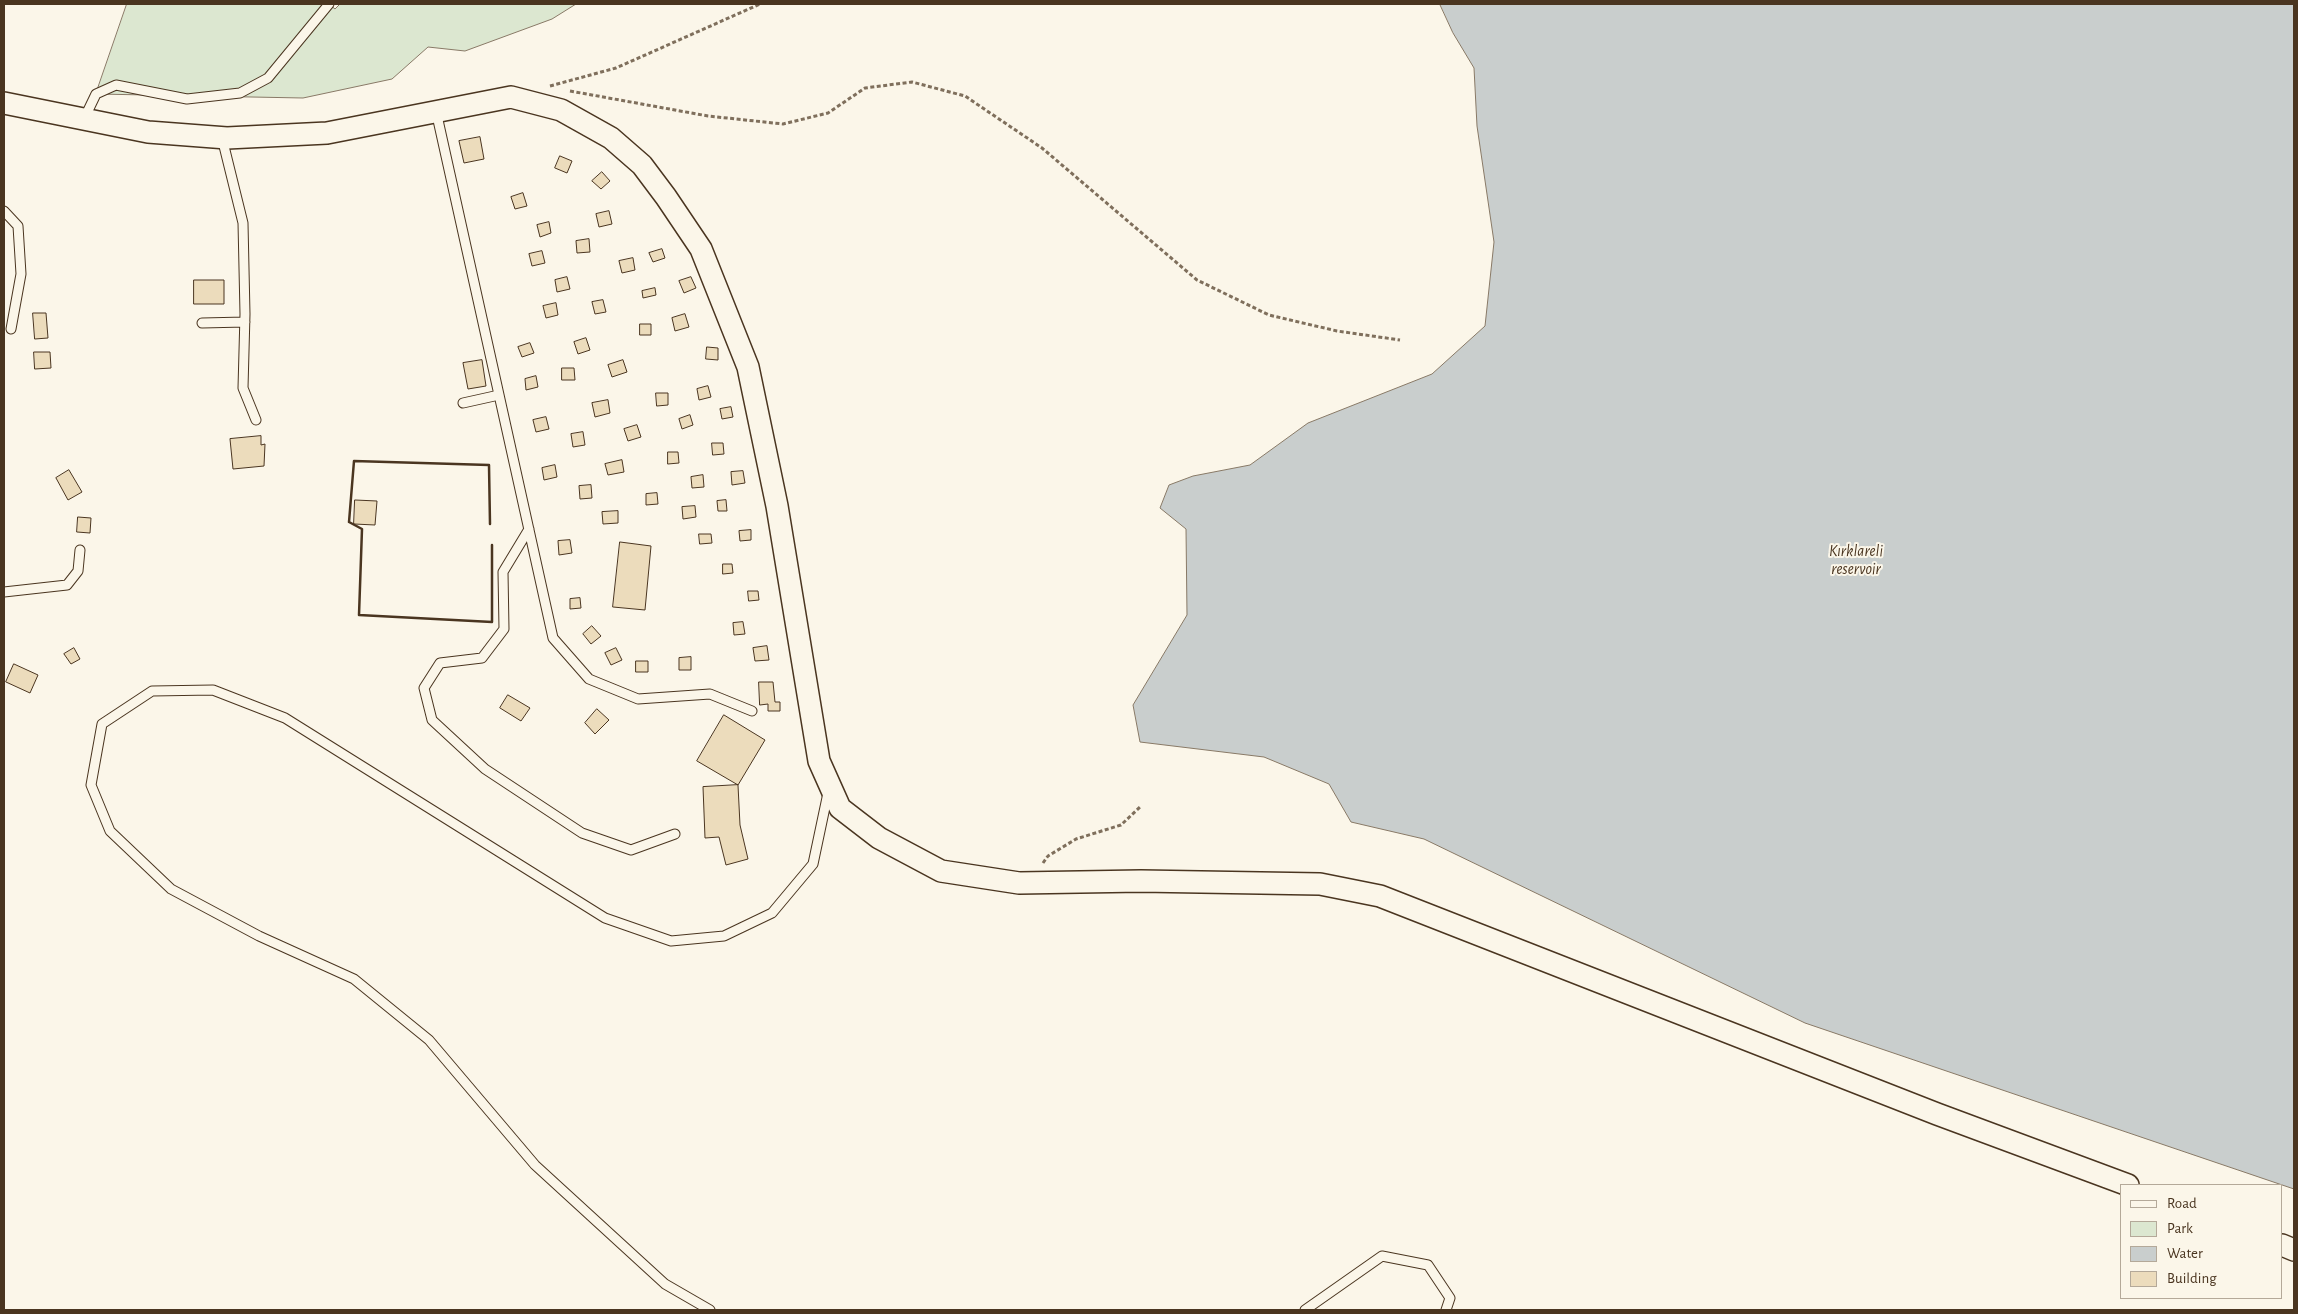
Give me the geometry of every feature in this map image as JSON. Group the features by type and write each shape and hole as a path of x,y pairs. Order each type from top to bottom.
{"street":[{"path":"4,104 148,132 222,138 327,134 510,97 562,110 611,138 642,165 701,249 748,368 777,506 818,761 840,808 879,838 942,871 1030,882 1140,881 1320,884 1380,896 1928,1111 2125,1184"}],"lane":[{"path":"84,119 96,94 116,85 187,99 240,93 268,78 328,4"},
{"path":"436,111 553,638 588,679 638,699 710,694 752,711"},
{"path":"222,138 243,223 245,322 243,388 256,420"},
{"path":"4,211 18,226 21,274 11,329"},
{"path":"202,323 245,322"},
{"path":"463,403 499,395"},
{"path":"529,529 503,572 504,629 482,658 440,663 424,688 432,720 485,769 582,833 631,850 675,834"},
{"path":"4,592 67,585 78,571 80,550"},
{"path":"710,1310 665,1284 535,1165 429,1040 354,979 259,936 171,888 110,831 91,785 102,724 152,691 213,690 285,718 605,918 671,941 724,936 772,913 813,864 830,785"},
{"path":"1305,1310 1382,1256 1428,1265 1450,1298 1446,1310"}],"path":[{"path":"556,88 547,87 616,68 760,4"},
{"path":"566,90 708,116 783,124 828,114 865,88 912,82 964,96 1042,148 1197,280 1269,315 1337,331 1400,340"},
{"path":"1030,882 1048,856 1076,839 1121,825 1141,806"}],"green space":[{"path":"127,4 329,4 335,9 340,4 576,4 552,19 465,51 428,47 392,79 303,98 96,94"}],"water":[{"name":"Kırklareli reservoir","path":"1440,4 2294,4 2294,1189 1805,1023 1424,839 1351,822 1329,784 1264,757 1140,742 1133,705 1187,615 1186,529 1160,508 1169,485 1193,476 1250,465 1308,423 1432,374 1485,326 1494,242 1477,126 1474,68 1453,33"}],"building":[{"path":"480,137 484,159 464,163 459,141"},
{"path":"560,156 572,161 567,173 555,168"},
{"path":"602,172 610,181 601,189 592,181"},
{"path":"523,193 527,206 515,209 511,197"},
{"path":"609,211 612,224 599,227 596,214"},
{"path":"549,222 551,233 540,237 537,225"},
{"path":"589,239 590,252 577,253 576,241"},
{"path":"662,249 665,258 653,262 649,253"},
{"path":"542,251 545,263 532,266 529,254"},
{"path":"633,258 635,270 622,273 619,261"},
{"path":"567,277 570,289 557,292 555,280"},
{"path":"691,277 696,288 684,293 679,281"},
{"path":"194,280 224,280 224,304 194,304"},
{"path":"655,288 656,295 643,298 642,291"},
{"path":"603,300 606,312 595,314 592,302"},
{"path":"556,303 558,315 546,318 543,306"},
{"path":"33,313 46,313 48,338 35,339"},
{"path":"685,314 689,327 675,331 672,318"},
{"path":"640,324 651,324 651,335 640,335"},
{"path":"586,338 590,350 578,354 574,342"},
{"path":"530,343 534,353 522,357 518,347"},
{"path":"707,347 718,348 718,360 706,359"},
{"path":"34,352 50,352 51,368 35,369"},
{"path":"482,360 486,386 468,389 463,363"},
{"path":"623,360 627,372 612,377 608,365"},
{"path":"562,368 574,368 575,380 562,380"},
{"path":"536,376 538,387 526,390 525,379"},
{"path":"708,386 711,397 699,400 697,389"},
{"path":"656,393 668,393 668,405 657,406"},
{"path":"608,400 610,413 595,417 592,403"},
{"path":"731,407 733,417 722,419 720,409"},
{"path":"690,415 693,425 682,429 679,419"},
{"path":"546,417 549,429 536,432 533,420"},
{"path":"637,425 641,437 628,441 624,429"},
{"path":"583,432 585,445 573,447 571,434"},
{"path":"261,436 261,445 265,444 264,466 233,469 230,439"},
{"path":"712,443 723,443 724,454 713,455"},
{"path":"668,452 678,452 679,463 668,464"},
{"path":"622,460 624,472 608,475 605,464"},
{"path":"555,465 557,477 544,480 542,468"},
{"path":"69,470 82,492 68,500 56,478"},
{"path":"743,471 745,483 732,485 731,472"},
{"path":"703,475 704,487 692,488 691,477"},
{"path":"591,485 592,498 580,499 579,486"},
{"path":"657,493 658,504 646,505 646,494"},
{"path":"355,500 377,501 375,525 354,524"},
{"path":"726,500 727,511 718,511 717,501"},
{"path":"695,506 696,517 683,519 682,507"},
{"path":"618,511 618,523 603,524 602,512"},
{"path":"78,517 91,518 90,533 77,532"},
{"path":"751,530 751,540 740,541 739,531"},
{"path":"699,534 711,534 712,543 700,544"},
{"path":"570,540 572,553 559,555 558,541"},
{"path":"620,542 651,546 645,610 613,607"},
{"path":"723,564 732,564 733,573 723,574"},
{"path":"748,591 758,591 759,600 749,601"},
{"path":"580,598 581,608 570,609 570,599"},
{"path":"743,622 745,634 734,635 733,623"},
{"path":"592,626 601,636 591,644 583,634"},
{"path":"767,646 769,660 755,661 753,648"},
{"path":"74,648 80,659 71,664 64,654"},
{"path":"616,648 622,660 611,665 605,653"},
{"path":"691,657 691,670 679,670 679,658"},
{"path":"636,661 648,661 648,672 636,672"},
{"path":"14,664 38,675 30,693 6,682"},
{"path":"759,682 773,682 775,702 780,702 780,711 768,711 768,704 760,705"},
{"path":"508,695 530,708 521,721 500,708"},
{"path":"597,709 609,720 595,734 585,723"},
{"path":"724,715 765,740 738,785 697,761"},
{"path":"738,785 740,825 748,859 726,865 719,837 705,838 703,787"}],"wall":[{"path":"490,524 489,465 354,461 349,522 362,529 359,615 492,622 492,545"}]}
